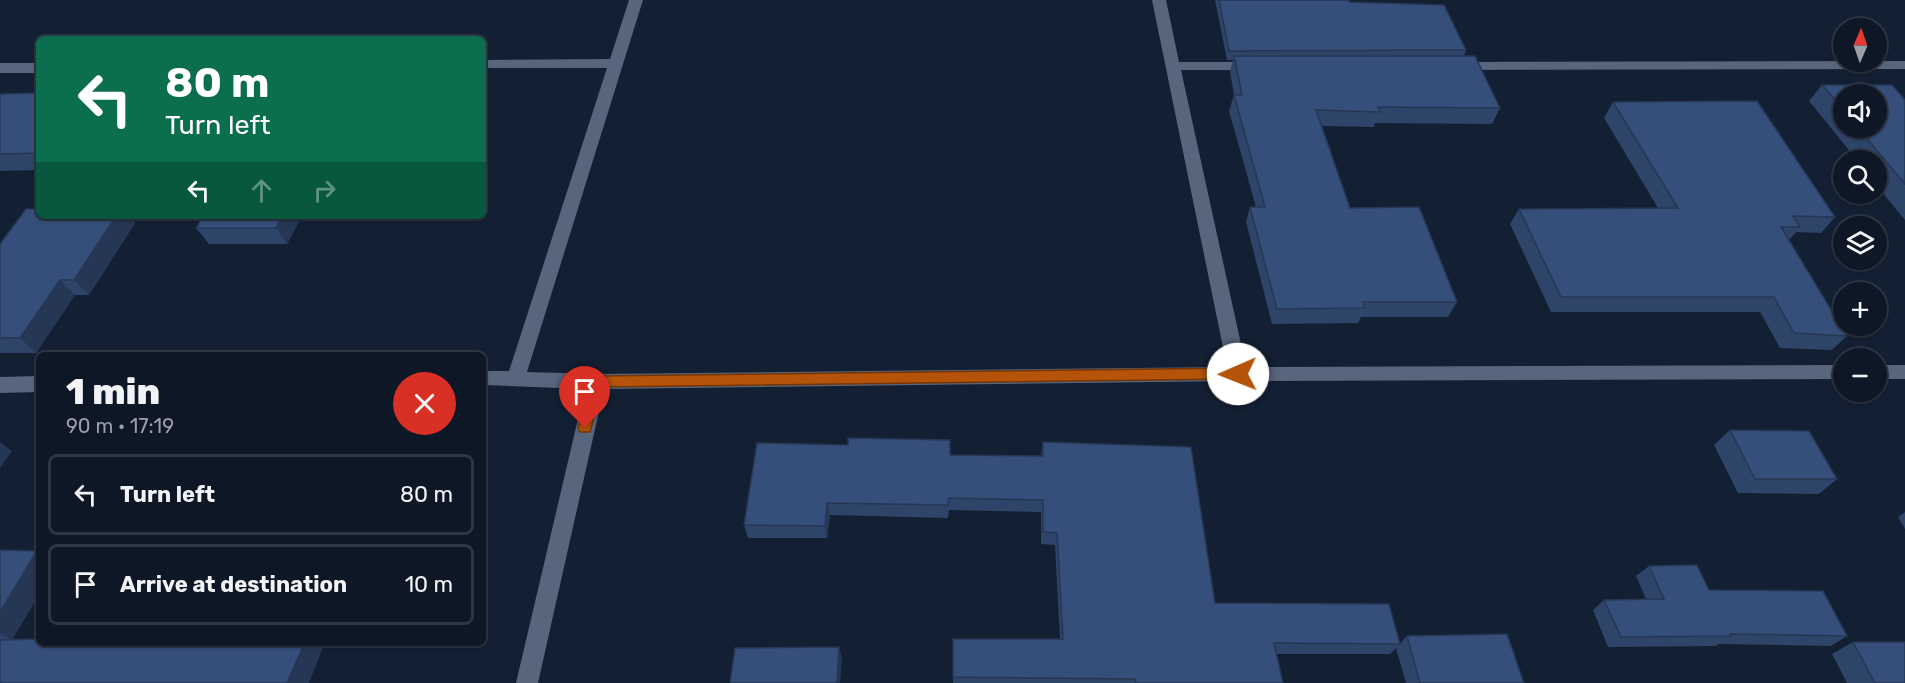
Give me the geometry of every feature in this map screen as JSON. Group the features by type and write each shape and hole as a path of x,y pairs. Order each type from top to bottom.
{"street":[{"path":"516,377 636,0"},
{"path":"1159,0 1238,374"},
{"path":"486,64 616,63"},
{"path":"1444,66 1905,64"},
{"path":"1173,66 1267,66"},
{"path":"0,68 36,68"},
{"path":"486,378 516,377 596,382 1238,374 1833,372"},
{"path":"1887,372 1905,372"},
{"path":"527,683 596,382"},
{"path":"0,385 36,384"}],"building":[{"path":"1219,0 1349,0 1349,2 1444,5 1466,50 1229,51"},
{"path":"1234,56 1475,56 1500,108 1378,107 1380,112 1316,110 1350,208 1419,207 1457,302 1363,302 1365,308 1277,309 1250,207 1265,207 1234,95 1242,95"},
{"path":"1822,85 1833,85 1833,98"},
{"path":"1887,85 1892,85 1905,100 1905,184 1887,163 1887,150 1876,150 1866,138 1887,138"},
{"path":"36,93 36,153 0,154 0,94"},
{"path":"1757,101 1834,216 1793,216 1800,227 1781,227 1833,313 1833,335 1794,333 1774,297 1561,297 1519,209 1678,208 1613,102"},
{"path":"26,209 36,209 36,219 114,219 74,280 60,280 20,338 0,338 0,244"},
{"path":"201,219 280,219 276,228 196,228"},
{"path":"1730,430 1809,431 1837,479 1755,479"},
{"path":"848,438 950,440 950,455 1043,456 1043,442 1191,447 1215,603 1389,604 1400,644 1274,643 1283,683 1136,683 1135,679 953,677 953,639 1063,639 1057,533 1043,532 1043,500 949,498 948,505 827,503 825,526 744,525 757,443 848,445"},
{"path":"0,550 36,551 36,553 0,612"},
{"path":"1697,565 1709,590 1823,591 1847,636 1730,634 1731,636 1621,637 1604,600 1664,599 1649,566"},
{"path":"1507,634 1524,683 1420,683 1407,636"},
{"path":"36,639 36,646 303,646 287,683 0,683 0,640"},
{"path":"1853,642 1905,642 1905,683 1875,683"},
{"path":"839,647 837,683 730,683 735,648"}],"route":[{"path":"585,428 596,382 1238,374"}]}
